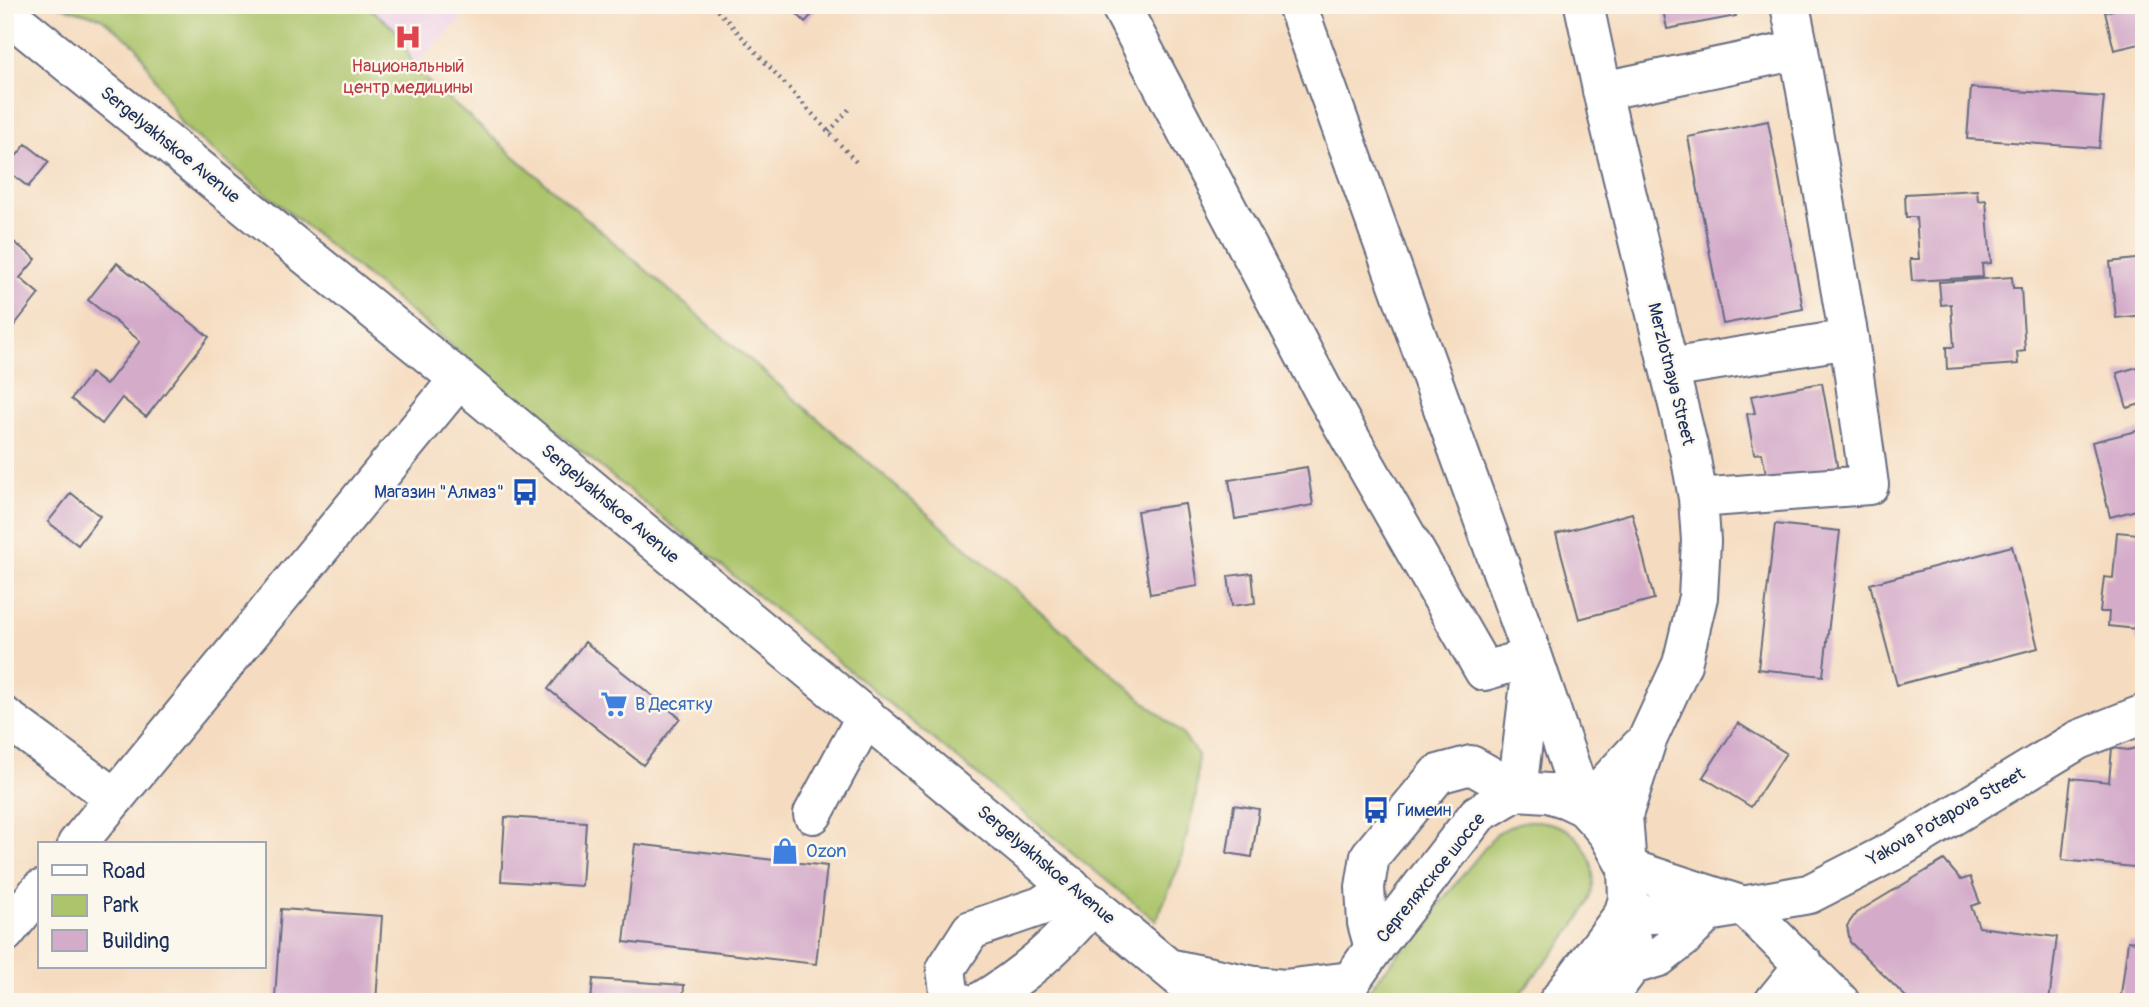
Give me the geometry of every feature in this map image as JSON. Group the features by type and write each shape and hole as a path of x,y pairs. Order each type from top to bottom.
{"street":[{"path":"1120,5 1325,394 1484,671 1533,657"},
{"path":"1297,5 1533,657 1584,807 1608,834 1626,868 1726,909 1804,965 1832,999"},
{"name":"Merzlotnaya Street","path":"1584,5 1602,91 1690,454 1698,498 1701,541 1698,597 1682,664 1647,740"},
{"path":"1698,498 1869,485 1849,339 1790,5"},
{"name":"Sergelyakhskoe Avenue","path":"5,12 459,379 1209,1002"},
{"path":"1602,91 1799,50"},
{"path":"1669,368 1849,339"},
{"path":"79,842 459,379"},
{"path":"1517,791 1533,657"},
{"name":"Yakova Potapova Street","path":"1623,915 1726,909 1809,894 1901,847 2078,740 2144,714"},
{"path":"813,814 866,716"},
{"path":"5,717 115,798"},
{"path":"1584,807 1647,740"},
{"path":"1558,1002 1623,915 1628,899 1623,815 1647,740"},
{"path":"1374,948 1367,923 1365,887 1370,856 1438,774 1471,765 1517,791 1548,793 1584,807"},
{"name":"Сергеляхское шоссе","path":"1168,968 1255,986 1346,991 1374,948 1478,814 1517,791"},
{"path":"5,933 38,892"},
{"path":"1082,895 1067,936 1022,974 983,1000 950,999 946,969 971,930 1082,895"},
{"path":"1604,1002 1632,965 1659,957 1726,909"},
{"path":"1623,915 1632,938 1632,965"},
{"path":"1773,1002 1804,965"}],"path":[{"path":"713,5 858,164"},
{"path":"829,132 849,109"}],"shaded area":[{"name":"Национальный центр медицины","path":"335,5 475,5 411,69"}],"green space":[{"path":"55,5 366,5 397,31 417,72 1182,734 1198,755 1196,796 1180,864 1156,921 182,125 136,46 101,18"},
{"path":"1529,821 1553,824 1567,830 1579,840 1591,862 1592,890 1581,916 1513,1002 1359,1002 1497,833"}],"building":[{"path":"788,5 821,5 805,22"},
{"path":"1662,5 1734,5 1736,16 1667,29"},
{"path":"2144,5 2144,43 2114,50 2105,12"},
{"path":"1971,88 2104,97 2099,148 1967,139"},
{"path":"1768,121 1803,309 1723,324 1688,137"},
{"path":"26,144 49,162 28,187 6,169"},
{"path":"1977,190 1978,201 1986,200 1991,263 1982,264 1983,277 1912,281 1910,259 1919,259 1916,217 1906,217 1905,194"},
{"path":"10,239 36,259 20,278 39,294 5,337 5,245"},
{"path":"2144,258 2144,315 2116,318 2110,262"},
{"path":"117,263 209,337 146,417 122,398 102,424 71,399 91,373 106,385 140,341 88,300"},
{"path":"2012,277 2013,288 2021,288 2025,351 2017,352 2018,364 1947,369 1946,347 1954,347 1951,304 1941,305 1939,282"},
{"path":"2144,365 2144,403 2127,408 2117,373"},
{"path":"1822,383 1839,476 1769,489 1762,453 1754,454 1747,414 1755,413 1751,396"},
{"path":"2144,429 2144,508 2110,517 2092,442"},
{"path":"1307,467 1313,505 1235,519 1229,480"},
{"path":"71,493 100,516 78,545 48,522"},
{"path":"1185,504 1198,586 1150,594 1137,511"},
{"path":"1632,513 1654,599 1579,619 1556,534"},
{"path":"2139,523 2144,523 2144,641 2136,640 2137,629 2108,626 2109,612 2100,612 2104,577 2113,578 2117,532 2138,534"},
{"path":"1775,524 1840,531 1823,676 1758,669"},
{"path":"2012,546 2038,648 1897,685 1870,584"},
{"path":"1252,573 1255,603 1232,606 1228,576"},
{"name":"В Десятку","path":"585,642 680,718 643,765 548,689"},
{"path":"1738,723 1786,753 1751,807 1703,777"},
{"path":"2144,746 2144,868 2062,860 2071,778 2109,782 2112,748 2128,750"},
{"path":"1234,805 1259,809 1252,857 1227,853"},
{"path":"505,817 586,822 582,886 501,881"},
{"path":"635,844 827,866 816,964 624,942"},
{"path":"1944,860 1961,880 1970,877 1980,903 1971,906 1979,927 2057,937 2049,1002 1911,1002 1850,942 1847,926 1856,913"},
{"path":"281,909 382,916 376,1002 275,998"},
{"path":"2128,941 2144,943 2144,1002 2120,1002"},
{"path":"593,979 684,985 683,1002 591,1002"}],"place":[{"name":"Национальный центр медицины","path":"408,37"},
{"name":"Магазин \"Алмаз\"","path":"525,492"},
{"name":"В Десятку","path":"614,704"},
{"name":"Гимеин","path":"1376,810"},
{"name":"Ozon","path":"785,851"}]}
